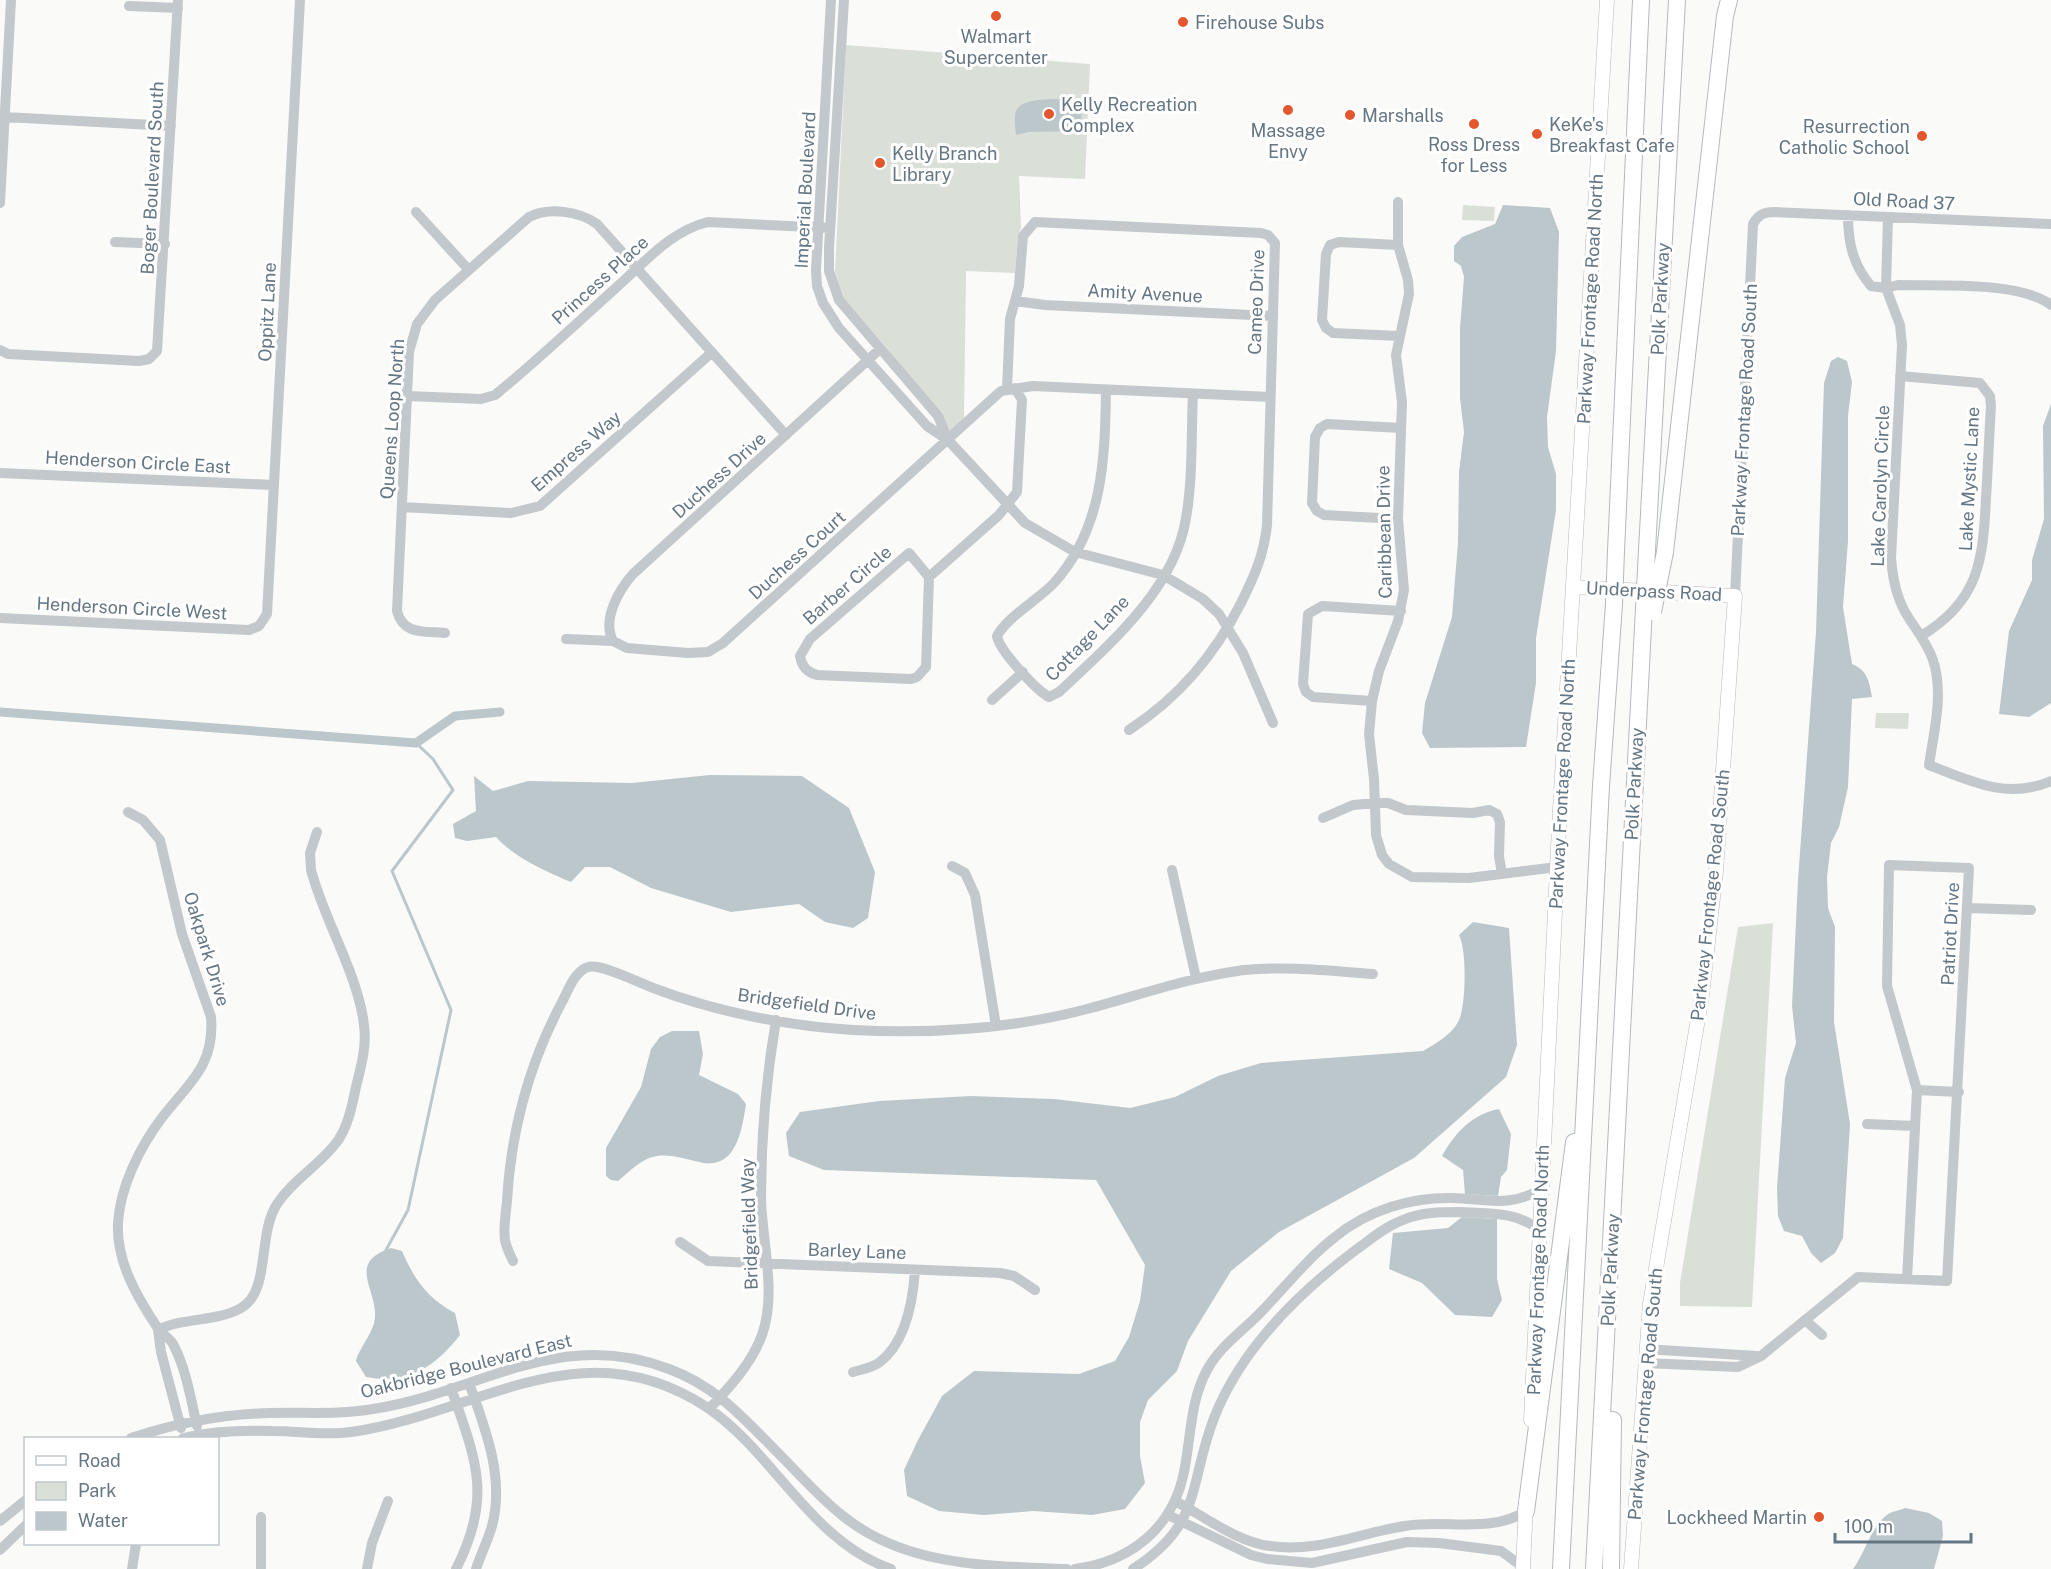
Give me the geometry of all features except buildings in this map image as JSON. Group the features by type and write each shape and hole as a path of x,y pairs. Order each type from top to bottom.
{"highway":[{"name":"Polk Parkway","path":"1561,1569 1601,786 1614,604 1641,0"},
{"name":"Polk Parkway","path":"1594,1569 1638,683 1648,610 1647,550 1677,0"},
{"path":"1648,610 1665,552 1719,63 1729,0"},
{"path":"1526,1511 1589,1043"},
{"path":"1611,1569 1616,1288 1614,1199"}],"main road":[{"name":"Parkway Frontage Road North","path":"1523,1568 1557,867 1607,0"},
{"name":"Underpass Road","path":"1574,587 1735,596"},
{"name":"Parkway Frontage Road South","path":"1631,1569 1645,1356 1663,1218 1694,1041 1716,871 1735,596"}],"street":[{"path":"0,203 11,0"},
{"name":"Oppitz Lane","path":"261,624 267,614 300,0"},
{"name":"Imperial Boulevard","path":"831,0 816,270 823,303 839,328 927,426 948,440 1025,523 1075,552 1163,575 1203,598 1229,627 1243,653 1273,723"},
{"name":"Imperial Boulevard","path":"844,0 828,263 836,294 845,310 938,416 948,440"},
{"path":"129,6 178,4"},
{"name":"Boger Boulevard South","path":"0,350 8,354 139,361 153,356 159,346 178,4"},
{"path":"5,117 171,126"},
{"name":"Caribbean Drive","path":"1398,202 1398,245 1408,280 1409,294 1396,355 1401,428 1398,519 1404,577 1401,611 1379,671 1372,701 1369,734 1378,846 1382,855 1396,870 1422,879 1502,874 1557,867"},
{"path":"416,212 468,269"},
{"name":"Queens Loop North","path":"445,633 407,629 401,623 397,611 409,352 417,324 435,300 529,217 545,212 586,216 597,224 710,354 786,435"},
{"name":"Old Road 37","path":"1757,218 1764,212 1771,212 2051,224"},
{"path":"1848,215 1848,237 1861,274 1871,286 2007,289 2030,293 2051,305"},
{"name":"Lake Carolyn Circle","path":"1888,217 1886,288 1900,325 1900,376 1891,558 1893,580 1901,605 1933,658 1938,679 1938,699 1929,765 2000,790 2021,790 2051,781"},
{"name":"Parkway Frontage Road South","path":"1735,596 1753,224 1757,218"},
{"name":"Princess Place","path":"408,396 481,399 495,395 679,233 708,222 830,228"},
{"name":"Cameo Drive","path":"1008,505 1017,492 1019,484 1022,400 1011,388 1010,320 1019,286 1023,236 1035,222 1261,233 1272,238 1277,248 1270,398 1270,460 1264,548 1254,579 1218,645 1189,682 1129,730"},
{"path":"115,242 165,244"},
{"path":"1398,245 1339,242 1330,245 1326,254 1322,320 1326,328 1333,333 1399,336"},
{"name":"Amity Avenue","path":"1015,301 1045,305 1273,316"},
{"name":"Duchess Drive","path":"613,641 608,632 612,612 621,590 633,574 880,349"},
{"name":"Empress Way","path":"402,507 511,513 540,506 710,354"},
{"name":"Lake Mystic Lane","path":"1900,376 1980,383 1990,396 1991,406 1980,565 1960,604 1937,626 1921,636"},
{"path":"1011,388 1270,398"},
{"name":"Duchess Court","path":"566,639 613,641 627,648 698,654 723,643 1001,391 1011,388"},
{"path":"992,700 1023,672 999,643 999,633 1049,588 1083,541 1098,501 1103,464 1106,390"},
{"name":"Cottage Lane","path":"1023,672 1049,697 1065,686 1134,620 1172,563 1186,517 1193,394"},
{"path":"1398,519 1324,515 1317,511 1312,503 1316,436 1320,428 1327,424 1401,428"},
{"name":"Henderson Circle East","path":"0,473 274,485"},
{"path":"929,577 1008,505"},
{"name":"Barber Circle","path":"909,553 929,577 927,668 917,677 864,678 817,675 803,666 800,656 810,639 909,553"},
{"path":"1372,701 1313,697 1306,692 1303,684 1308,614 1322,606 1401,611"},
{"name":"Henderson Circle West","path":"0,618 249,630 261,624"},
{"path":"1323,818 1353,805 1376,803 1388,803 1406,810 1473,813 1486,810 1494,812 1500,822 1499,856 1502,874"},
{"name":"Oakpark Drive","path":"128,812 143,820 160,840 182,934 209,1006 212,1031 207,1059 201,1070 160,1120 137,1159 126,1185 118,1220 123,1264 158,1330 183,1437"},
{"path":"158,1330 176,1323 232,1312 250,1300 259,1286 266,1228 275,1206 295,1183 333,1148 349,1117 363,1055 364,1026 357,995 311,870 310,853 317,832"},
{"name":"Patriot Drive","path":"1645,1356 1738,1367 1761,1356 1858,1277 1947,1281 1970,868 1889,865 1887,986 1917,1090 1907,1279"},
{"path":"952,866 965,873 975,895 996,1026"},
{"path":"1172,870 1196,978"},
{"path":"1968,908 2031,910"},
{"name":"Bridgefield Drive","path":"513,1261 504,1238 511,1158 518,1118 546,1035 579,972 588,967 599,967 683,999 776,1020 851,1029 895,1031 996,1026 1088,1009 1196,978 1280,968 1313,968 1373,974"},
{"name":"Bridgefield Way","path":"709,1409 747,1364 762,1335 768,1303 761,1200 762,1153 776,1020"},
{"path":"1917,1090 1959,1092"},
{"path":"1867,1124 1916,1126"},
{"path":"1075,1569 1095,1566 1137,1548 1168,1515 1185,1470 1197,1394 1208,1368 1226,1345 1262,1311 1318,1251 1344,1230 1395,1206 1436,1198 1514,1202 1540,1189"},
{"path":"1133,1569 1150,1558 1183,1523 1207,1440 1225,1395 1238,1371 1282,1315 1332,1268 1401,1220 1426,1213 1519,1217 1539,1230"},
{"name":"Barley Lane","path":"680,1242 708,1261 1000,1273 1014,1276 1035,1290"},
{"path":"853,1372 879,1363 895,1343 910,1306 915,1270"},
{"path":"1805,1320 1822,1335"},
{"name":"Oakpark Drive","path":"158,1330 172,1342 182,1368 199,1435"},
{"name":"Oakbridge Boulevard East","path":"134,1437 196,1420 272,1413 357,1412 469,1383 538,1361 583,1353 649,1362 671,1369 721,1396 843,1516 883,1542 917,1555 954,1562 1067,1569"},
{"path":"167,1375 182,1368"},
{"name":"Oakbridge Boulevard East","path":"188,1437 274,1431 317,1434 347,1432 383,1426 543,1378 606,1372 654,1380 709,1409 733,1428 829,1530 868,1559 891,1569"},
{"path":"469,1383 496,1472 497,1491 492,1526 476,1569"},
{"path":"450,1388 474,1460 477,1509 468,1545 456,1569"},
{"path":"367,1569 372,1543 388,1501"},
{"path":"1175,1501 1254,1543 1289,1548 1311,1548 1404,1526 1498,1524 1526,1511"},
{"path":"0,1521 24,1502"},
{"path":"1168,1515 1251,1555 1267,1559 1312,1563 1407,1542 1439,1543 1501,1551 1523,1568"},
{"path":"261,1517 261,1569"},
{"path":"0,1550 24,1527"},
{"path":"132,1569 136,1545"}],"green space":[{"path":"846,45 1090,64 1085,179 1019,176 1021,228 1018,236 1015,273 966,271 964,417 963,421 950,432 887,348 843,298 835,272"},
{"path":"1463,205 1495,207 1494,221 1462,220"},
{"path":"1876,713 1909,713 1908,729 1875,728"},
{"path":"1773,923 1752,1307 1680,1306 1680,1283 1738,927"}],"water":[{"name":"Kelly Recreation Complex","path":"1081,99 1082,131 1029,132 1016,135 1015,114 1020,106 1036,100"},
{"path":"1503,205 1550,208 1559,232 1556,351 1547,417 1548,447 1556,474 1556,510 1536,638 1536,683 1526,747 1430,748 1422,733 1425,703 1452,617 1458,542 1459,472 1464,432 1460,398 1460,328 1464,277 1461,266 1454,261 1454,246 1462,237 1495,224"},
{"path":"1838,357 1847,361 1852,382 1848,416 1848,541 1843,607 1852,664 1865,673 1872,697 1852,699 1848,787 1839,827 1831,843 1827,877 1828,908 1835,927 1834,1022 1850,1124 1843,1238 1835,1253 1821,1263 1811,1253 1802,1236 1784,1231 1778,1216 1777,1188 1785,1078 1796,1043 1792,1006 1798,880 1816,632 1824,383 1831,361"},
{"path":"2051,404 2051,703 2029,717 1999,714 2009,631 2032,580 2032,560 2044,519 2043,426"},
{"path":"710,775 802,776 849,808 875,872 868,918 853,928 825,922 799,904 731,912 651,888 610,867 585,867 571,882 521,858 496,837 467,841 455,838 453,824 476,811 474,776 493,791 528,781 632,783"},
{"path":"1473,922 1509,928 1517,1045 1506,1077 1414,1158 1279,1232 1231,1271 1188,1341 1177,1371 1148,1400 1140,1422 1140,1456 1145,1483 1125,1509 1092,1515 1033,1511 984,1515 939,1511 907,1496 904,1470 918,1440 942,1396 974,1371 1079,1374 1115,1361 1129,1337 1140,1301 1145,1265 1096,1180 824,1170 789,1156 786,1133 800,1112 879,1101 971,1096 1054,1099 1130,1108 1175,1097 1218,1076 1261,1063 1423,1051 1448,1034 1459,1020 1465,978 1462,942 1459,935"},
{"path":"672,1031 699,1031 703,1054 699,1075 738,1094 746,1104 736,1145 724,1159 714,1163 657,1156 641,1162 618,1181 611,1180 606,1176 606,1148 641,1087 651,1049 660,1037"},
{"path":"1499,1109 1511,1134 1507,1170 1501,1177 1498,1196 1465,1194 1463,1170 1442,1156 1465,1126 1481,1115"},
{"path":"1462,1217 1497,1219 1497,1279 1502,1300 1492,1317 1455,1315 1422,1283 1389,1269 1393,1233 1448,1228"},
{"path":"391,1248 402,1251 422,1287 455,1313 460,1335 441,1356 408,1376 381,1379 366,1377 356,1361 374,1323 375,1312 367,1271 369,1262"},
{"path":"1905,1508 1929,1513 1942,1521 1943,1536 1934,1569 1853,1569 1881,1520"}],"waterway":[{"path":"0,712 416,743 455,716 500,712"},
{"path":"386,1250 408,1210 451,1010 392,871 453,790 433,759 416,743"}],"place":[{"name":"Walmart Supercenter","path":"996,16"},
{"name":"Firehouse Subs","path":"1183,22"},
{"name":"Massage Envy","path":"1288,110"},
{"name":"Kelly Recreation Complex","path":"1049,114"},
{"name":"Marshalls","path":"1350,115"},
{"name":"Ross Dress for Less","path":"1474,124"},
{"name":"KeKe's Breakfast Cafe","path":"1537,134"},
{"name":"Resurrection Catholic School","path":"1922,136"},
{"name":"Kelly Branch Library","path":"880,163"},
{"name":"Lockheed Martin","path":"1819,1517"}]}
